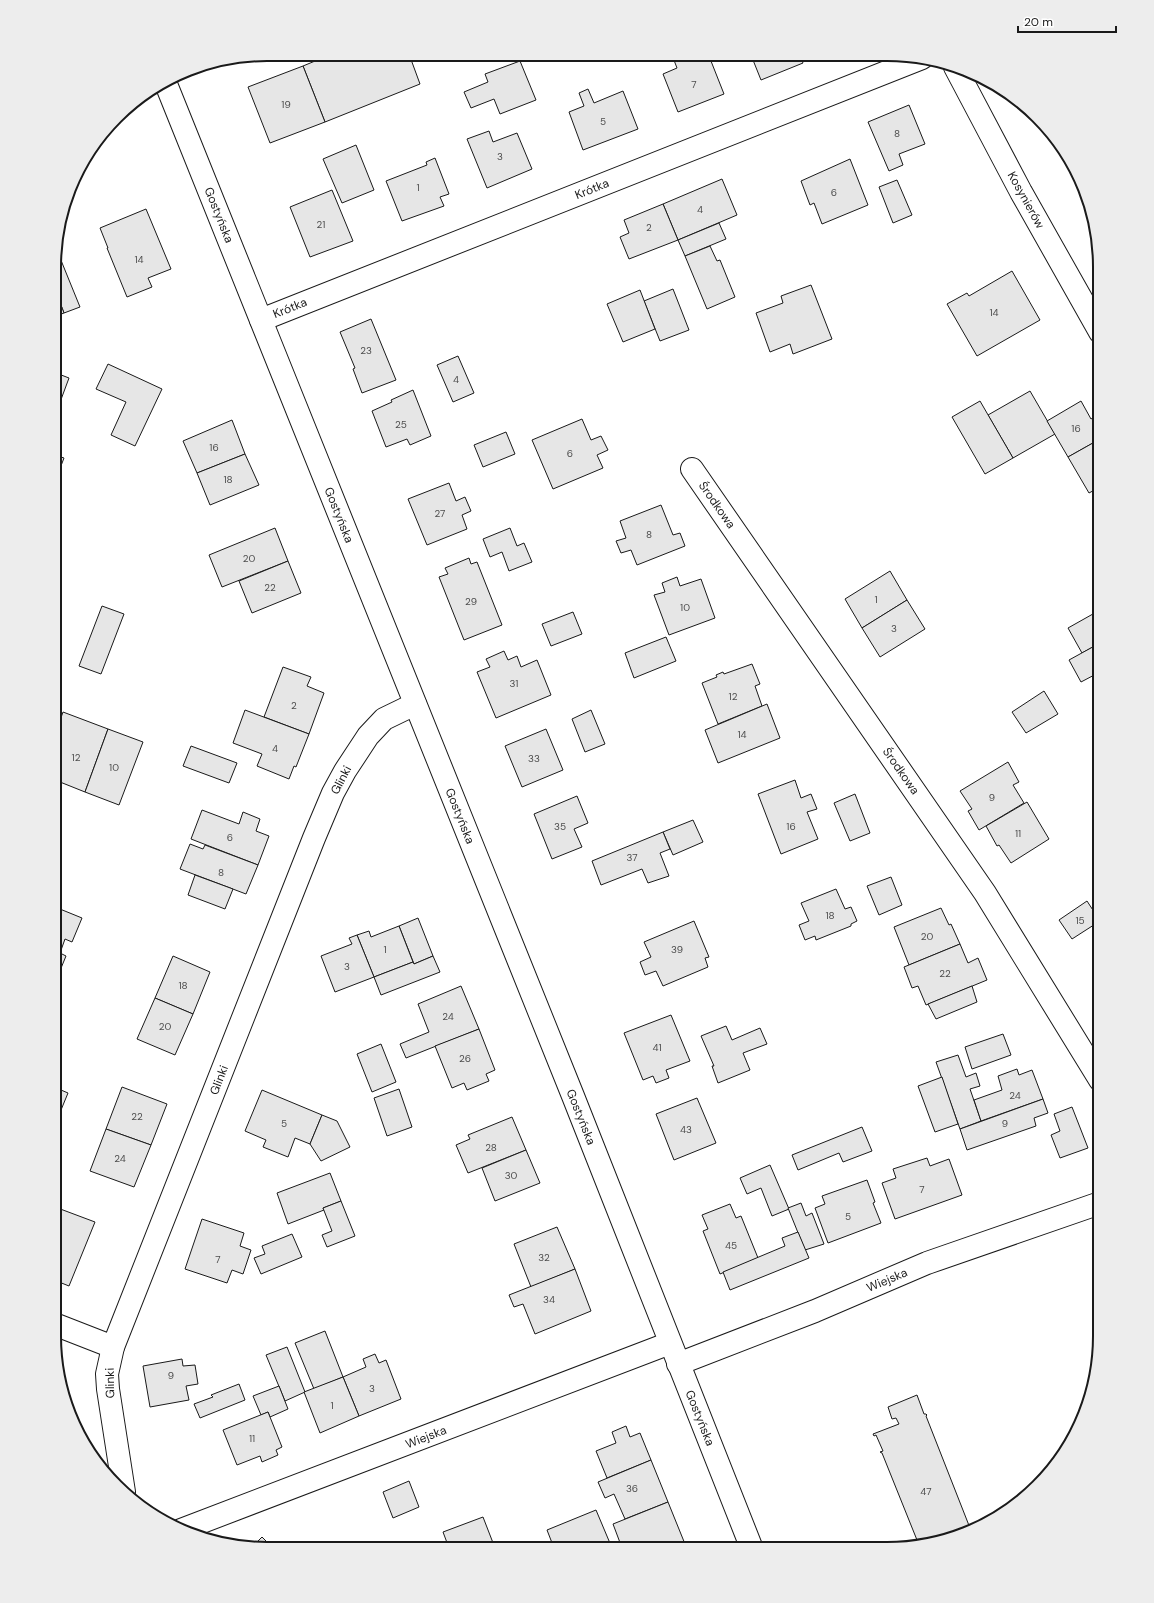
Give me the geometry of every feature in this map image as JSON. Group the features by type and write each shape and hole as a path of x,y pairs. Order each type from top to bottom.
{"street":[{"name":"Krótka","path":"261,320 911,63"},
{"name":"Kosynierów","path":"959,74 1021,192 1093,320"},
{"name":"Gostyńska","path":"167,87 749,1542"},
{"name":"Środkowa","path":"692,469 985,893 1093,1069"},
{"name":"Glinki","path":"122,1483 107,1374 113,1347 333,793 357,751 376,726 384,719 415,704"},
{"name":"Wiejska","path":"678,1364 815,1311 927,1263 1093,1205"},
{"path":"61,1327 113,1347"},
{"name":"Wiejska","path":"190,1527 670,1343"}],"building":[{"path":"315,61 412,61 420,84 325,122 303,66"},
{"path":"520,61 536,100 500,114 494,99 471,108 464,92 488,82 485,74"},
{"path":"674,61 711,61 724,94 678,112 663,74 677,68"},
{"path":"753,61 802,61 803,63 761,80"},
{"path":"303,66 325,122 270,143 248,87"},
{"path":"588,89 594,103 623,91 638,129 583,150 569,112 584,106 579,93"},
{"path":"909,105 925,144 899,154 903,165 889,171 868,122"},
{"path":"489,131 493,142 517,133 532,169 487,188 467,139"},
{"path":"356,145 374,190 342,203 323,159"},
{"path":"435,158 449,194 440,197 444,206 402,221 386,181 427,165 426,162"},
{"path":"850,159 868,205 822,224 814,203 810,205 801,181"},
{"path":"722,179 737,215 678,240 663,204"},
{"path":"897,180 912,215 893,223 879,187"},
{"path":"332,190 353,241 310,257 290,207"},
{"path":"663,204 678,240 629,259 620,237 629,233 624,220"},
{"path":"146,209 171,269 148,278 152,287 127,297 100,228"},
{"path":"719,223 726,239 685,256 678,240"},
{"path":"710,246 717,261 720,260 735,297 707,309 685,256"},
{"path":"61,260 80,307 64,313 61,305"},
{"path":"1012,271 1040,320 977,356 947,304 967,293 969,296"},
{"path":"811,285 832,339 793,354 790,344 770,352 756,313 783,303 781,296"},
{"path":"673,289 689,330 660,341 644,301"},
{"path":"640,290 655,329 623,342 607,304"},
{"path":"61,305 64,313 61,314"},
{"path":"371,319 396,380 362,393 353,369 355,368 340,332"},
{"path":"458,356 474,393 453,402 437,365"},
{"path":"108,364 162,389 135,446 111,435 126,402 96,389"},
{"path":"61,375 69,378 61,400"},
{"path":"413,390 431,436 410,445 407,439 386,447 372,411"},
{"path":"1030,391 1055,434 1013,458 988,415"},
{"path":"980,401 1013,458 985,474 952,417"},
{"path":"1081,401 1091,419 1093,418 1093,443 1068,457 1047,421"},
{"path":"582,419 591,440 601,436 608,450 597,455 603,468 553,489 532,440"},
{"path":"232,420 245,454 197,473 183,441"},
{"path":"506,432 515,454 483,467 474,445"},
{"path":"1093,443 1093,491 1089,493 1068,457"},
{"path":"245,454 259,485 210,505 197,473"},
{"path":"61,457 64,458 61,466"},
{"path":"449,483 456,501 465,497 471,511 462,515 467,529 427,545 408,499"},
{"path":"661,505 673,535 680,533 685,546 637,565 631,550 621,553 616,541 626,538 620,521"},
{"path":"275,528 288,561 222,587 209,555"},
{"path":"510,528 517,546 524,543 532,562 509,571 502,552 490,557 483,539"},
{"path":"469,558 471,564 477,562 502,625 464,640 439,577 448,574 445,568"},
{"path":"288,561 301,593 252,613 239,581"},
{"path":"890,571 907,600 862,628 845,599"},
{"path":"677,577 680,586 701,579 715,618 669,635 654,595 665,592 662,583"},
{"path":"907,600 925,629 880,657 862,628"},
{"path":"102,606 124,614 101,674 79,666"},
{"path":"573,612 582,634 551,646 542,624"},
{"path":"1093,614 1093,647 1082,653 1068,628"},
{"path":"666,637 676,661 634,678 625,653"},
{"path":"1093,647 1093,676 1081,682 1069,660"},
{"path":"504,651 508,660 517,656 521,667 537,660 551,695 496,718 477,672 490,667 486,659"},
{"path":"752,664 760,684 755,686 762,706 718,724 702,683 717,677 716,675 723,672 724,674"},
{"path":"283,667 311,677 307,686 324,693 309,734 264,717"},
{"path":"1044,691 1058,714 1026,733 1012,712"},
{"path":"767,704 780,738 718,763 705,730"},
{"path":"245,710 309,734 296,767 294,766 289,779 257,766 262,754 233,743"},
{"path":"591,710 605,744 585,752 572,719"},
{"path":"63,712 108,729 85,792 61,782 61,718"},
{"path":"108,729 143,742 119,805 85,792"},
{"path":"546,729 563,770 522,787 505,746"},
{"path":"191,746 237,763 229,783 183,766"},
{"path":"1008,762 1019,782 1013,785 1024,803 979,830 968,811 972,809 960,791"},
{"path":"795,780 801,798 811,794 817,809 807,812 818,839 781,854 758,794"},
{"path":"855,794 870,833 850,841 834,803"},
{"path":"577,796 588,823 574,829 582,847 552,859 534,814"},
{"path":"1027,802 1049,839 1011,863 999,845 997,846 986,826"},
{"path":"202,810 239,824 243,812 260,819 256,831 269,836 258,865 191,839"},
{"path":"693,820 703,842 673,855 663,832"},
{"path":"663,832 670,849 660,853 669,876 648,883 642,869 601,885 592,861"},
{"path":"190,844 203,849 205,845 258,865 246,894 180,869"},
{"path":"195,875 233,889 225,909 188,895"},
{"path":"891,877 902,905 879,915 867,886"},
{"path":"836,889 845,909 851,907 857,921 851,924 851,926 816,940 815,936 805,940 799,925 809,921 801,903"},
{"path":"1087,901 1093,910 1093,926 1072,939 1059,920"},
{"path":"941,908 949,925 951,924 960,944 909,965 894,927"},
{"path":"61,909 82,918 72,942 65,939 61,950"},
{"path":"418,918 433,956 414,964 399,926"},
{"path":"694,921 709,957 705,958 708,967 663,986 656,971 645,975 640,962 651,957 644,942"},
{"path":"399,926 413,962 374,977 357,935 369,931 371,937"},
{"path":"357,935 374,977 335,992 321,956 352,944 349,938"},
{"path":"960,944 968,963 978,958 987,980 926,1005 918,986 912,988 904,967"},
{"path":"61,954 66,956 61,968"},
{"path":"173,956 210,972 193,1014 155,998"},
{"path":"433,956 440,972 381,995 374,977"},
{"path":"461,986 479,1029 406,1058 400,1044 429,1032 418,1004"},
{"path":"972,986 977,1002 936,1019 928,1004"},
{"path":"155,998 193,1014 175,1055 137,1039"},
{"path":"671,1015 690,1061 666,1070 669,1078 656,1083 653,1076 643,1080 624,1033"},
{"path":"726,1026 732,1040 760,1028 767,1044 743,1053 750,1070 718,1083 712,1066 714,1066 701,1036"},
{"path":"479,1029 495,1070 486,1074 489,1081 467,1090 464,1083 452,1088 435,1046"},
{"path":"1003,1034 1011,1055 972,1069 965,1047"},
{"path":"381,1044 396,1082 372,1092 357,1054"},
{"path":"958,1055 966,1077 976,1073 980,1086 970,1089 981,1121 960,1129 936,1062"},
{"path":"1017,1069 1019,1075 1032,1070 1043,1099 981,1121 974,1100 1002,1090 998,1076"},
{"path":"942,1077 958,1124 935,1132 918,1086"},
{"path":"122,1087 167,1104 151,1145 106,1129"},
{"path":"399,1089 412,1127 387,1136 374,1098"},
{"path":"61,1090 68,1093 61,1110"},
{"path":"262,1090 322,1115 310,1144 295,1138 288,1157 263,1147 266,1140 245,1131"},
{"path":"697,1098 716,1143 674,1160 656,1114"},
{"path":"1043,1099 1048,1113 1034,1118 1036,1126 967,1150 960,1129"},
{"path":"1072,1107 1088,1148 1060,1158 1051,1135 1060,1131 1054,1114"},
{"path":"322,1115 337,1121 350,1147 321,1161 310,1144"},
{"path":"512,1117 526,1150 468,1173 456,1145 470,1139 468,1135"},
{"path":"862,1127 872,1151 843,1162 839,1153 798,1170 792,1155"},
{"path":"106,1129 151,1145 134,1187 90,1171"},
{"path":"526,1150 540,1183 495,1201 482,1168"},
{"path":"927,1158 930,1166 949,1159 962,1195 895,1219 882,1183 896,1178 893,1169"},
{"path":"770,1165 789,1209 772,1216 761,1188 747,1194 740,1178"},
{"path":"330,1173 341,1201 323,1208 324,1210 288,1224 277,1193"},
{"path":"867,1180 875,1202 873,1203 881,1223 828,1243 815,1208 825,1204 822,1196"},
{"path":"341,1201 355,1236 327,1247 322,1235 332,1231 323,1208"},
{"path":"801,1203 806,1216 812,1213 824,1244 805,1250 788,1208"},
{"path":"730,1204 736,1218 741,1216 758,1258 720,1274 703,1231 708,1229 702,1215"},
{"path":"61,1209 95,1222 69,1286 61,1283"},
{"path":"202,1219 244,1233 240,1246 251,1250 243,1274 232,1270 227,1283 185,1269"},
{"path":"557,1227 575,1269 531,1287 514,1244"},
{"path":"798,1232 809,1258 730,1290 723,1272 785,1246 782,1238"},
{"path":"292,1234 302,1257 261,1274 254,1258 265,1254 262,1246"},
{"path":"575,1269 591,1311 535,1334 523,1304 514,1307 509,1295"},
{"path":"325,1331 343,1377 314,1389 295,1343"},
{"path":"287,1347 305,1392 285,1401 266,1355"},
{"path":"375,1354 379,1363 386,1360 401,1399 359,1416 343,1377 366,1367 363,1359"},
{"path":"182,1359 183,1366 195,1365 198,1384 186,1386 189,1400 150,1407 143,1366"},
{"path":"343,1377 359,1416 320,1433 304,1392"},
{"path":"239,1384 245,1400 200,1418 194,1404 213,1397 211,1395"},
{"path":"279,1386 288,1409 270,1417 268,1412 261,1415 253,1396"},
{"path":"917,1395 924,1414 927,1415 926,1416 969,1525 940,1535 917,1540 882,1453 880,1452 883,1451 876,1435 874,1436 873,1434 899,1424 896,1418 892,1419 888,1407"},
{"path":"268,1412 282,1447 276,1450 278,1455 262,1462 260,1456 237,1465 223,1430"},
{"path":"626,1426 630,1437 640,1433 651,1460 607,1478 596,1451 616,1443 612,1432"},
{"path":"651,1460 668,1502 625,1519 614,1494 605,1498 598,1482"},
{"path":"409,1481 419,1507 393,1518 383,1492"},
{"path":"668,1502 684,1542 620,1542 613,1524"},
{"path":"596,1510 609,1542 552,1542 547,1530"},
{"path":"483,1517 493,1542 447,1542 443,1532"},
{"path":"262,1537 267,1542 257,1542"}]}
